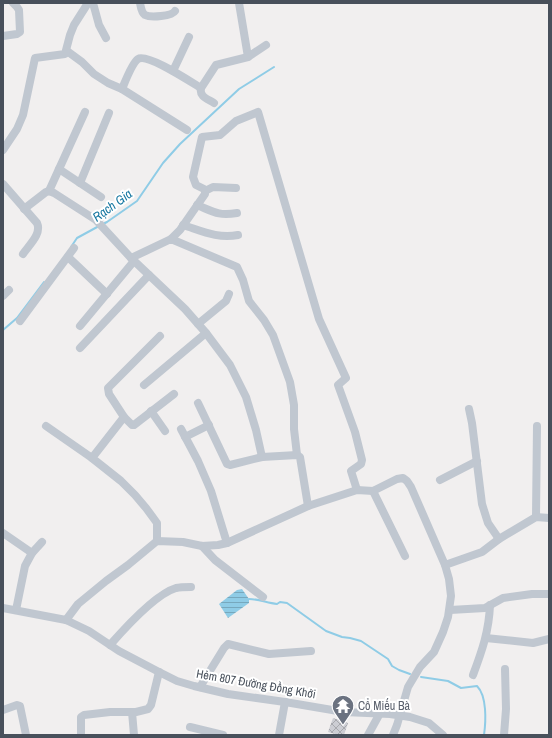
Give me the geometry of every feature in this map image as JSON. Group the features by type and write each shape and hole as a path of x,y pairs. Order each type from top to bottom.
{"street":[{"path":"3,36 17,34 20,32 19,10 13,3"},
{"path":"3,150 17,129 23,116 35,58 63,56 67,52 70,35 88,3"},
{"path":"92,3 99,25 106,38"},
{"path":"140,3 142,11 145,15 152,16 172,14 176,11"},
{"path":"239,3 248,57"},
{"path":"173,71 189,37"},
{"path":"214,103 201,95 200,92 216,65 248,57 266,45"},
{"path":"67,52 82,62 94,74 108,83 122,89 187,130"},
{"path":"122,89 136,60 140,58 146,59 173,71 201,88"},
{"path":"24,208 49,191 85,112"},
{"path":"205,191 196,185 193,177 202,137 220,135 236,121 258,112 319,319 346,378 338,385 362,460 361,464 351,471 357,490"},
{"path":"80,183 109,113"},
{"path":"60,169 101,197"},
{"path":"3,184 37,223 39,228 38,233 22,254"},
{"path":"80,326 107,294 132,259 171,239 205,194 205,191 213,186 236,188"},
{"path":"49,191 96,220 132,259 185,309 206,333 230,365 246,397 262,457"},
{"path":"197,205 219,214 224,215 237,213"},
{"path":"183,225 219,236 230,237 238,235"},
{"path":"171,239 237,267 243,280 249,301 264,320 273,335 290,382 294,404 294,429 297,455 301,460 308,506"},
{"path":"20,321 74,248"},
{"path":"68,257 107,294"},
{"path":"80,348 148,275"},
{"path":"198,324 226,301 229,294"},
{"path":"144,385 206,333"},
{"path":"160,336 108,388 109,394 124,417 132,425 174,394"},
{"path":"198,403 228,465 262,457 297,455"},
{"path":"469,409 484,511 488,523 499,539"},
{"path":"151,411 165,431"},
{"path":"92,458 124,417"},
{"path":"209,425 183,433 198,461 211,491 227,543"},
{"path":"46,426 92,458 121,481 135,495 157,523 157,541"},
{"path":"536,517 537,426"},
{"path":"440,480 477,461"},
{"path":"66,620 78,604 157,541 183,542 202,546 227,543 308,506 357,490 373,491 397,479 403,478 407,481 446,566 451,596 450,610 444,632 434,652 420,667 408,687 393,735"},
{"path":"373,491 405,556"},
{"path":"446,566 482,552 499,539 536,517 549,518"},
{"path":"3,533 32,553"},
{"path":"16,610 23,571 32,553 42,542"},
{"path":"202,546 215,560 263,597"},
{"path":"110,645 130,622 168,591 176,588 191,587"},
{"path":"450,610 485,608 503,598 532,594 549,594"},
{"path":"473,675 486,638 490,605"},
{"name":"Hẻm 807 Đường Đồng Khởi","path":"3,608 66,620 89,631 110,645 159,672 177,680 200,687 228,694 344,712 400,715 429,723 443,735"},
{"path":"486,638 533,643 549,639"},
{"path":"200,687 228,644 269,654 311,651"},
{"path":"504,735 506,709 505,669"},
{"path":"81,735 80,717 84,715 110,712 132,712 148,709 151,705 159,672"},
{"path":"278,735 285,702"},
{"path":"3,710 17,705 20,706 26,735"},
{"path":"132,712 134,735"},
{"path":"368,735 379,715"},
{"path":"190,727 223,735"}],"water":[{"path":"242,589 249,599 249,603 228,618 219,604 237,590"}],"building":[{"path":"333,718 348,723 344,735 328,732"}],"waterway":[{"name":"Rạch Gia","path":"103,224 137,201 163,163 180,144 239,89 274,67"},
{"name":"Rạch Gia","path":"71,247 77,238 99,226"},
{"name":"Rạch Gia","path":"3,330 17,318 44,282"},
{"path":"249,599 277,604 280,602 287,603 326,631 342,637 361,641 388,659 392,666 410,674"},
{"path":"421,677 448,681 461,688 477,686 483,696 484,702 484,735"}],"place":[{"name":"Cổ Miếu Bà","path":"343,726"}]}
